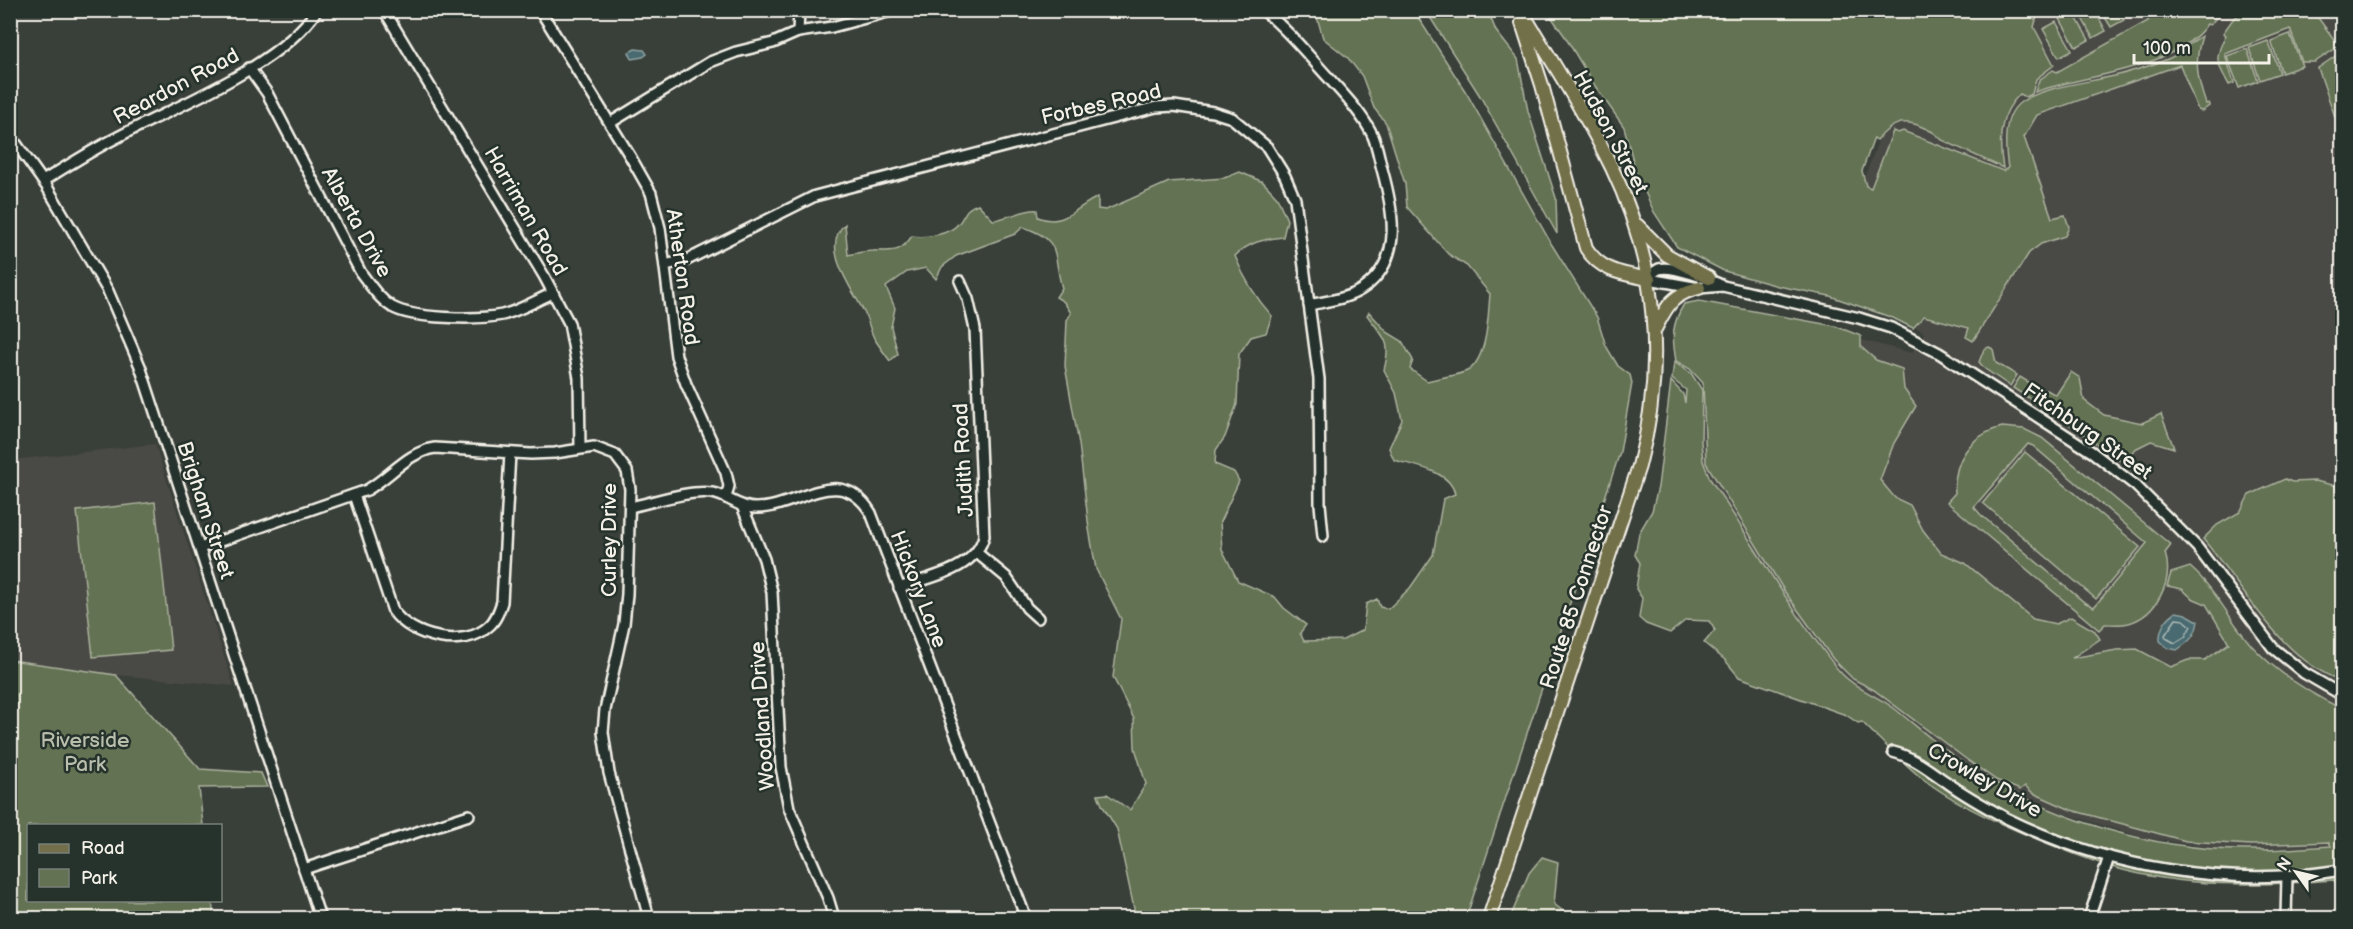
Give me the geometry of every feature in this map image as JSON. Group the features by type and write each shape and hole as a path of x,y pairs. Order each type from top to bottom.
{"main road":[{"name":"Hudson Street","path":"1519,10 1602,148 1634,221 1649,279"},
{"path":"1519,10 1586,248 1599,264 1611,271 1649,279"},
{"path":"1634,221 1667,255 1709,278"},
{"name":"Route 85 Connector","path":"1489,918 1639,466 1652,400 1654,330 1649,279"},
{"path":"1654,330 1672,300 1683,292 1699,288"}],"street":[{"name":"Reardon Road","path":"43,181 118,136 249,68 284,46 300,32 317,10"},
{"name":"Harriman Road","path":"384,10 430,84 569,323 577,360 580,448"},
{"name":"Atherton Road","path":"540,10 646,182 655,204 676,356 686,384 726,473 729,486 726,498"},
{"path":"798,32 799,10"},
{"path":"610,123 710,62 736,52 773,43 798,32 832,27 895,10"},
{"path":"1263,10 1297,42 1360,114 1372,135 1391,207 1393,233 1388,256 1379,273 1365,287 1348,296 1309,305"},
{"name":"Alberta Drive","path":"249,68 267,93 361,273 373,289 392,307 403,311 448,317 487,317 504,314 553,293"},
{"name":"Forbes Road","path":"665,265 687,260 815,196 1128,113 1174,106 1213,112 1232,118 1268,147 1295,199 1319,379 1320,504 1323,536"},
{"name":"Brigham Street","path":"10,135 43,181 117,310 146,385 320,918"},
{"path":"1663,268 1709,278 1723,286 1699,288 1649,279 1653,272 1663,268"},
{"name":"Judith Road","path":"960,281 968,299 975,329 985,524 982,545 977,553"},
{"name":"Fitchburg Street","path":"1723,286 1859,318 1905,335 1964,369 2092,452 2136,486 2186,534 2273,648 2304,673 2343,695"},
{"name":"Curley Drive","path":"200,548 354,495 386,479 415,453 425,450 435,448 510,453 555,453 580,448 602,449 620,459 629,479 626,610 605,710 603,732 609,773 649,918"},
{"path":"354,495 393,611 400,621 422,633 437,637 450,639 476,634 488,627 498,615 502,602 510,453"},
{"name":"Hickory Lane","path":"630,507 703,493 719,494 751,508 770,507 826,489 841,489 854,494 864,502 871,513 1026,918"},
{"name":"Woodland Drive","path":"742,506 764,559 772,592 781,766 785,795 828,898 834,918"},
{"path":"899,588 957,567 977,553 1006,577 1027,608 1038,618"},
{"name":"Crowley Drive","path":"1893,752 1909,758 2005,817 2054,838 2109,857 2154,867 2203,874 2288,876 2343,870"},
{"path":"304,869 469,815"},
{"path":"2089,918 2109,857"},
{"path":"2286,918 2288,876"}],"shaded area":[{"path":"1889,11 2342,11 2342,837 2332,846 2229,850 2144,838 2059,812 2000,785 1928,737 1894,708 1841,674 1790,605 1710,479 1703,461 1701,442 1702,390 1748,310 1912,353 1924,333 1885,306 1828,273 1882,131"},
{"path":"155,444 234,686 116,675 11,660 11,460"}],"green space":[{"path":"2153,10 2222,11 2193,39 2152,61 2035,92 2039,80 2053,70 2057,72 2148,21"},
{"path":"1306,11 1414,11 1467,94 1552,245 1597,317 1606,346 1618,366 1630,375 1632,383 1620,452 1466,918 1136,918 1117,829 1098,795 1107,794 1130,810 1146,784 1135,748 1134,719 1113,677 1121,619 1096,569 1079,444 1065,366 1067,320 1071,313 1064,302 1056,297 1062,288 1054,250 1045,237 1023,227 1015,234 956,256 942,267 936,279 926,268 907,272 886,287 895,308 891,327 898,354 890,361 874,338 864,312 846,281 835,244 838,233 845,224 848,255 899,249 912,236 923,237 949,231 958,224 967,210 978,204 993,220 1037,210 1038,217 1055,220 1098,197 1098,209 1106,210 1169,182 1224,178 1240,172 1263,182 1277,197 1287,220 1283,237 1257,242 1235,256 1251,288 1272,316 1266,333 1251,337 1239,354 1237,404 1225,437 1216,450 1215,464 1234,472 1239,481 1220,522 1222,549 1238,581 1275,597 1284,608 1306,625 1300,633 1304,641 1343,640 1363,630 1366,604 1377,599 1380,607 1388,609 1410,588 1433,555 1443,499 1455,494 1452,486 1439,474 1394,460 1389,448 1402,420 1396,393 1384,370 1387,345 1367,315 1369,312 1387,332 1402,341 1413,360 1410,369 1427,381 1465,372 1475,364 1486,335 1490,294 1467,266 1448,254 1407,207 1405,184 1386,123 1374,108 1362,76 1348,58 1323,38 1317,17"},
{"path":"1426,11 1488,11 1496,31 1518,59 1528,111 1556,198 1557,234 1480,96"},
{"path":"1547,11 2043,11 2033,18 2036,20 2034,27 2054,65 2036,79 2032,94 2026,97 2020,94 2008,110 2001,138 2003,168 1942,140 1925,128 1903,123 1892,126 1877,140 1874,138 1862,171 1866,186 1871,188 1893,131 1898,133 1903,131 2003,171 2008,168 2006,133 2008,124 2015,108 2021,102 2045,91 2119,75 2157,63 2176,55 2202,36 2198,54 2198,70 2203,95 2209,106 2202,111 2198,110 2180,65 2037,115 2024,137 2052,218 2065,215 2069,227 2065,236 2041,244 2029,253 1973,341 1966,337 1969,328 1924,316 1913,328 1893,318 1830,296 1778,286 1724,271 1677,247 1654,212 1636,172 1624,127"},
{"path":"2078,11 2095,11 2106,31 2093,38"},
{"path":"2101,11 2118,11 2124,20 2111,27"},
{"path":"2245,11 2307,11 2319,19 2339,46 2315,62 2302,62 2290,29 2225,54 2234,83 2229,85 2219,66 2219,50 2226,35 2223,33 2233,19"},
{"path":"2073,12 2089,40 2076,47 2060,19"},
{"path":"2056,22 2072,50 2059,57 2043,29"},
{"path":"2290,34 2302,66 2282,73 2271,41"},
{"path":"2268,41 2280,73 2260,80 2249,48"},
{"path":"2247,49 2258,81 2239,88 2227,56"},
{"path":"2340,53 2342,57 2342,137 2318,68"},
{"path":"1699,301 1835,326 1861,336 1861,347 1876,360 1902,369 1904,389 1916,406 1894,443 1880,480 1895,498 1910,505 1923,530 1941,553 1965,563 2033,619 2056,624 2071,617 2095,631 2100,639 2072,658 2137,649 2171,667 2188,660 2205,660 2229,643 2206,604 2192,598 2182,589 2167,586 2171,573 2190,567 2208,585 2244,636 2262,656 2294,682 2342,709 2342,885 2337,886 2334,880 2222,884 2167,879 2112,867 2066,851 1992,820 1946,795 1919,776 1862,722 1858,723 1846,715 1739,677 1725,660 1704,643 1715,630 1709,621 1686,620 1670,633 1646,624 1639,618 1642,598 1636,589 1640,563 1635,555 1639,533 1652,511 1658,487 1671,381 1683,394 1685,403 1686,390 1672,379 1674,362 1691,373 1702,390 1701,442 1703,461 1710,479 1805,626 1836,668 1848,680 1895,709 1970,767 2001,786 2069,817 2104,829 2177,845 2250,850 2331,846 2329,842 2251,845 2186,841 2071,810 2033,793 2025,786 2020,790 1996,780 1874,690 1853,679 1833,659 1785,592 1706,463 1703,383 1690,369 1676,361 1673,338 1675,325 1684,304"},
{"path":"1989,347 1993,349 1996,363 2017,375 2010,386 1985,369 1979,362 1984,349"},
{"path":"2071,372 2080,378 2084,400 2104,415 2142,423 2161,414 2174,448 2151,441 2137,448 2121,461 2013,388 2020,377 2045,392 2047,390 2056,395"},
{"path":"2002,427 2024,429 2042,438 2171,545 2165,553 2167,574 2165,585 2161,595 2148,612 2129,623 2105,624 2099,630 1947,502 1955,493 1957,470 1966,451 1981,436","holes":["2028,444 2147,543 2094,607 2084,602 1974,507"]},
{"path":"2025,452 2140,547 2096,599 1983,503"},
{"path":"2285,479 2292,482 2315,481 2342,487 2342,681 2320,671 2300,657 2282,639 2248,599 2203,539 2217,525 2240,512 2249,495"},
{"path":"155,502 171,650 93,657 77,511"},
{"name":"Riverside Park","path":"11,660 116,675 200,769 261,773 267,787 199,788 203,824 27,824 27,902 212,902 214,918 11,918"},
{"path":"1542,857 1558,862 1554,904 1572,918 1510,918 1529,873"}],"water":[{"path":"635,49 644,50 647,54 632,59 629,52"},
{"path":"2176,612 2186,614 2198,621 2196,631 2191,638 2177,650 2168,648 2160,641 2164,624"}]}
